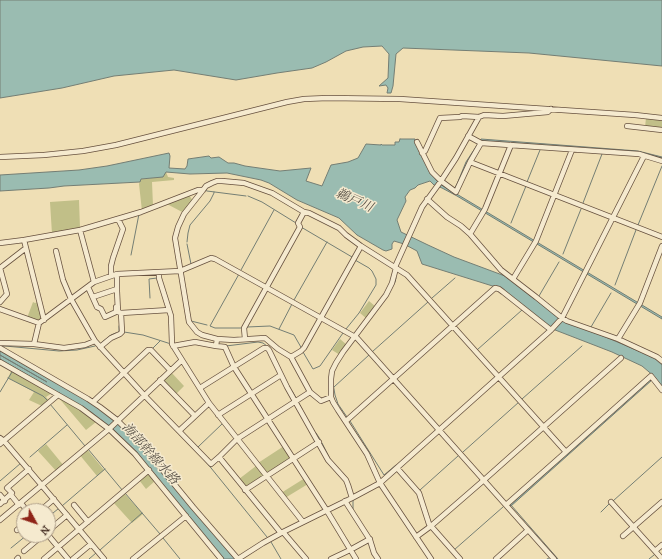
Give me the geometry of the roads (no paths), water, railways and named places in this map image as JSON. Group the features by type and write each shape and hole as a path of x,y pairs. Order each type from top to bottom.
{"street":[{"path":"0,157 44,155 96,149 304,99 400,99 662,118"},
{"path":"422,153 425,151 440,118 484,115 503,116 548,112 552,109"},
{"path":"431,559 380,482 367,454 333,402 330,386 332,371 336,363 390,289 395,268 422,207 441,181 479,116"},
{"path":"627,126 662,130"},
{"path":"468,136 480,142 639,154 662,161"},
{"path":"417,142 432,172 454,191 480,142"},
{"path":"470,234 484,211 511,145"},
{"path":"513,279 535,242 572,150"},
{"path":"0,348 93,402 117,420 142,445 238,559 263,543 352,498 380,482 551,330 561,318 644,156"},
{"path":"470,162 662,237"},
{"path":"331,397 320,401 310,392 291,356 266,338 234,340 217,339 202,335 197,332 188,322 175,238 184,214 206,186 217,181 244,183 272,193 304,212 339,228 360,246 407,275 566,452"},
{"path":"0,243 80,230 141,212 198,190 203,190"},
{"path":"427,199 447,217 470,234 496,266 561,318 618,339 657,357 662,361"},
{"path":"245,339 244,328 300,227 298,223 304,212"},
{"path":"111,276 113,258 123,229 118,219"},
{"path":"80,230 94,282"},
{"path":"24,240 44,320"},
{"path":"291,356 303,350 360,246"},
{"path":"618,339 639,304 662,246"},
{"path":"0,302 7,294 0,268 26,248"},
{"path":"56,251 62,280 95,341 211,464 237,439 310,392"},
{"path":"34,344 39,323 94,282 117,274 180,271 213,258 356,338 554,559"},
{"path":"159,272 159,278 171,316 173,346 209,403 303,522"},
{"path":"88,287 97,307 101,309 104,316 116,312 117,274"},
{"path":"346,421 495,288 504,292 551,330"},
{"path":"92,297 117,290"},
{"path":"100,347 111,338 121,333 121,314 118,312 117,290"},
{"path":"0,309 39,323"},
{"path":"121,314 169,310"},
{"path":"216,346 217,339"},
{"path":"0,343 8,342 34,344 64,348 85,345 95,341"},
{"path":"173,346 195,342 225,347 234,367 356,559"},
{"path":"200,388 266,348 269,350 280,375 328,460 346,480 352,498"},
{"path":"93,402 148,350 151,350 170,370"},
{"path":"416,537 431,526 484,480 621,358"},
{"path":"21,503 109,428 182,360"},
{"path":"0,362 81,408 109,428 149,470 221,559"},
{"path":"218,415 280,375"},
{"path":"506,505 651,376 662,390"},
{"path":"160,380 195,416"},
{"path":"58,395 1,441 29,470 104,559"},
{"path":"179,431 209,403"},
{"path":"245,490 319,442"},
{"path":"219,457 245,490 306,559"},
{"path":"397,468 419,493 429,524 460,559"},
{"path":"19,503 7,488 29,470"},
{"path":"44,559 149,470"},
{"path":"0,504 11,494"},
{"path":"0,495 4,501"},
{"path":"49,503 54,499"},
{"path":"346,501 370,539 374,553 378,559"},
{"path":"611,502 662,559"},
{"path":"623,536 662,502"},
{"path":"74,505 88,522"},
{"path":"0,520 16,507"},
{"path":"56,524 67,515"},
{"path":"134,559 186,516"},
{"path":"496,559 528,530"},
{"path":"331,559 370,539"},
{"path":"24,551 34,543"},
{"path":"55,543 68,559"},
{"path":"73,559 91,544"},
{"path":"655,551 662,545"}],"water":[{"path":"0,0 662,0 662,66 529,53 403,48 396,54 393,86 391,93 387,93 388,88 386,85 379,86 388,78 389,54 382,46 363,47 346,51 312,68 236,80 174,70 114,76 62,88 0,98"},
{"name":"鵜戸川","path":"400,139 415,139 421,155 437,181 453,191 466,162 481,139 638,151 662,157 637,152 482,141 455,193 662,317 662,319 457,196 434,185 430,181 418,185 410,190 405,197 406,201 397,220 401,232 454,257 505,276 558,317 653,357 662,365 662,388 655,377 642,366 612,352 550,328 499,288 422,264 417,251 404,244 394,241 392,244 392,249 386,251 383,250 357,235 339,218 297,200 269,183 261,180 227,173 190,174 166,172 163,177 141,179 140,182 0,191 0,175 79,170 107,166 169,153 169,168 185,169 188,159 209,156 211,158 219,157 228,163 280,171 311,168 306,181 322,186 331,165 348,162 358,158 366,144 395,145 395,142 399,142"},
{"path":"0,350 87,400 110,416 141,446 235,559 224,559 136,452 110,427 91,412 0,359"},
{"path":"651,379 652,380 511,506 510,505"}],"waterway":[{"path":"527,182 540,150"},
{"path":"583,203 602,154"},
{"path":"638,225 662,166"},
{"path":"511,223 526,186"},
{"path":"205,190 246,196"},
{"path":"187,242 190,225 210,201 214,192"},
{"path":"248,196 262,202 296,223"},
{"path":"563,254 581,209"},
{"path":"241,270 274,210"},
{"path":"131,255 139,214"},
{"path":"301,227 352,257"},
{"path":"615,285 636,230"},
{"path":"294,300 327,242"},
{"path":"187,244 191,264"},
{"path":"346,329 359,313 376,285 376,279 372,271 355,260"},
{"path":"539,296 559,262"},
{"path":"239,274 210,326 215,328 242,328"},
{"path":"150,298 149,279 157,278"},
{"path":"389,293 396,278"},
{"path":"432,298 455,278"},
{"path":"591,327 611,293"},
{"path":"372,352 428,302"},
{"path":"279,329 292,304"},
{"path":"477,350 522,310"},
{"path":"191,321 207,325"},
{"path":"119,326 119,332"},
{"path":"247,327 270,326 294,335 302,349"},
{"path":"124,332 143,335 171,344"},
{"path":"101,343 116,333"},
{"path":"303,352 313,369 320,366 343,333"},
{"path":"152,349 160,341"},
{"path":"226,346 258,342 267,346"},
{"path":"1,346 59,351 77,350 95,346"},
{"path":"522,399 582,346"},
{"path":"334,387 369,355"},
{"path":"0,392 12,372"},
{"path":"8,378 43,396 48,401"},
{"path":"333,383 338,404 347,417"},
{"path":"292,391 296,398"},
{"path":"148,396 157,405"},
{"path":"298,402 302,409"},
{"path":"463,452 519,402"},
{"path":"50,404 85,446"},
{"path":"350,421 384,475 396,465"},
{"path":"198,447 222,424"},
{"path":"30,457 67,425"},
{"path":"316,433 320,439"},
{"path":"322,443 330,459"},
{"path":"88,449 123,491"},
{"path":"420,490 458,456"},
{"path":"613,501 662,457"},
{"path":"0,481 21,463"},
{"path":"207,463 267,537"},
{"path":"62,506 105,469"},
{"path":"339,469 346,477"},
{"path":"125,493 160,534"},
{"path":"353,500 353,509"},
{"path":"601,512 609,504"},
{"path":"511,505 558,559"},
{"path":"454,550 503,507"},
{"path":"100,550 142,513"},
{"path":"163,538 180,559"},
{"path":"271,542 281,559"},
{"path":"11,548 17,543"},
{"path":"89,559 96,553"},
{"path":"649,559 654,555"}],"water label":[{"name":"海部幹線水路","path":"150,454"}]}
